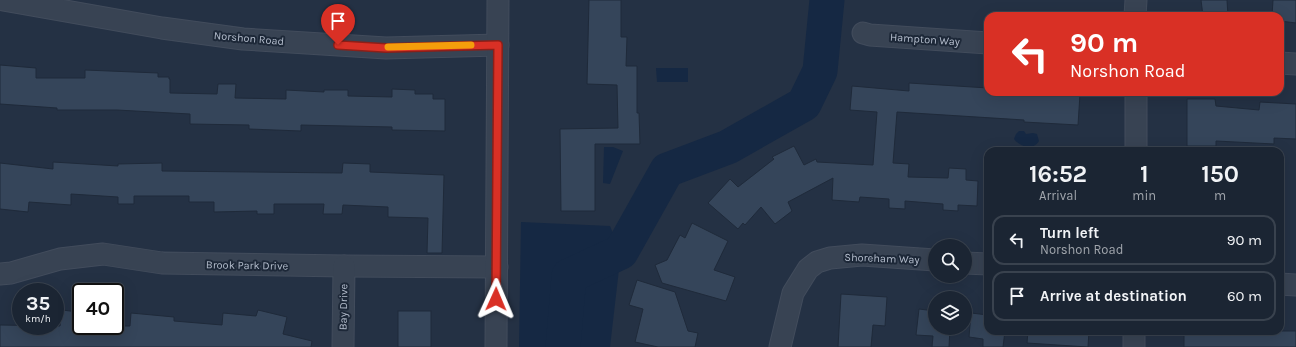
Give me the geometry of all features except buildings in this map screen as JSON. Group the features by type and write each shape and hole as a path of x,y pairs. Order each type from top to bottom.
{"street":[{"name":"Norshon Road","path":"3,0 162,28 242,39 386,48 498,45"},
{"path":"496,347 498,0"},
{"path":"1135,12 1136,0"},
{"name":"Hampton Way","path":"863,33 870,35 984,43"},
{"path":"1284,63 1296,64"},
{"path":"1136,96 1136,147"},
{"name":"Brook Park Drive","path":"0,274 12,273 60,259 103,254 162,263 497,267"},
{"name":"Shoreham Way","path":"780,347 793,292 808,269 817,262 830,258 862,255 928,260"},
{"path":"972,263 984,264"},
{"name":"Bay Drive","path":"343,347 344,266"},
{"path":"1284,284 1296,285"},
{"path":"1134,335 1134,347"}],"water":[{"path":"656,68 688,68 688,82 657,82"},
{"path":"1019,131 1024,131 1026,134 1037,134 1039,141 1030,147 1023,146 1014,139"},
{"path":"604,147 613,147 623,151 610,184 603,183"},
{"path":"521,222 610,226 621,252 610,347 519,347"}],"waterway":[{"path":"563,347 569,276 621,252 667,170 728,147 804,104 820,71 827,0"}],"slow traffic":[{"path":"388,47 471,45"}],"route":[{"path":"338,45 386,48 498,45 496,299"}]}
